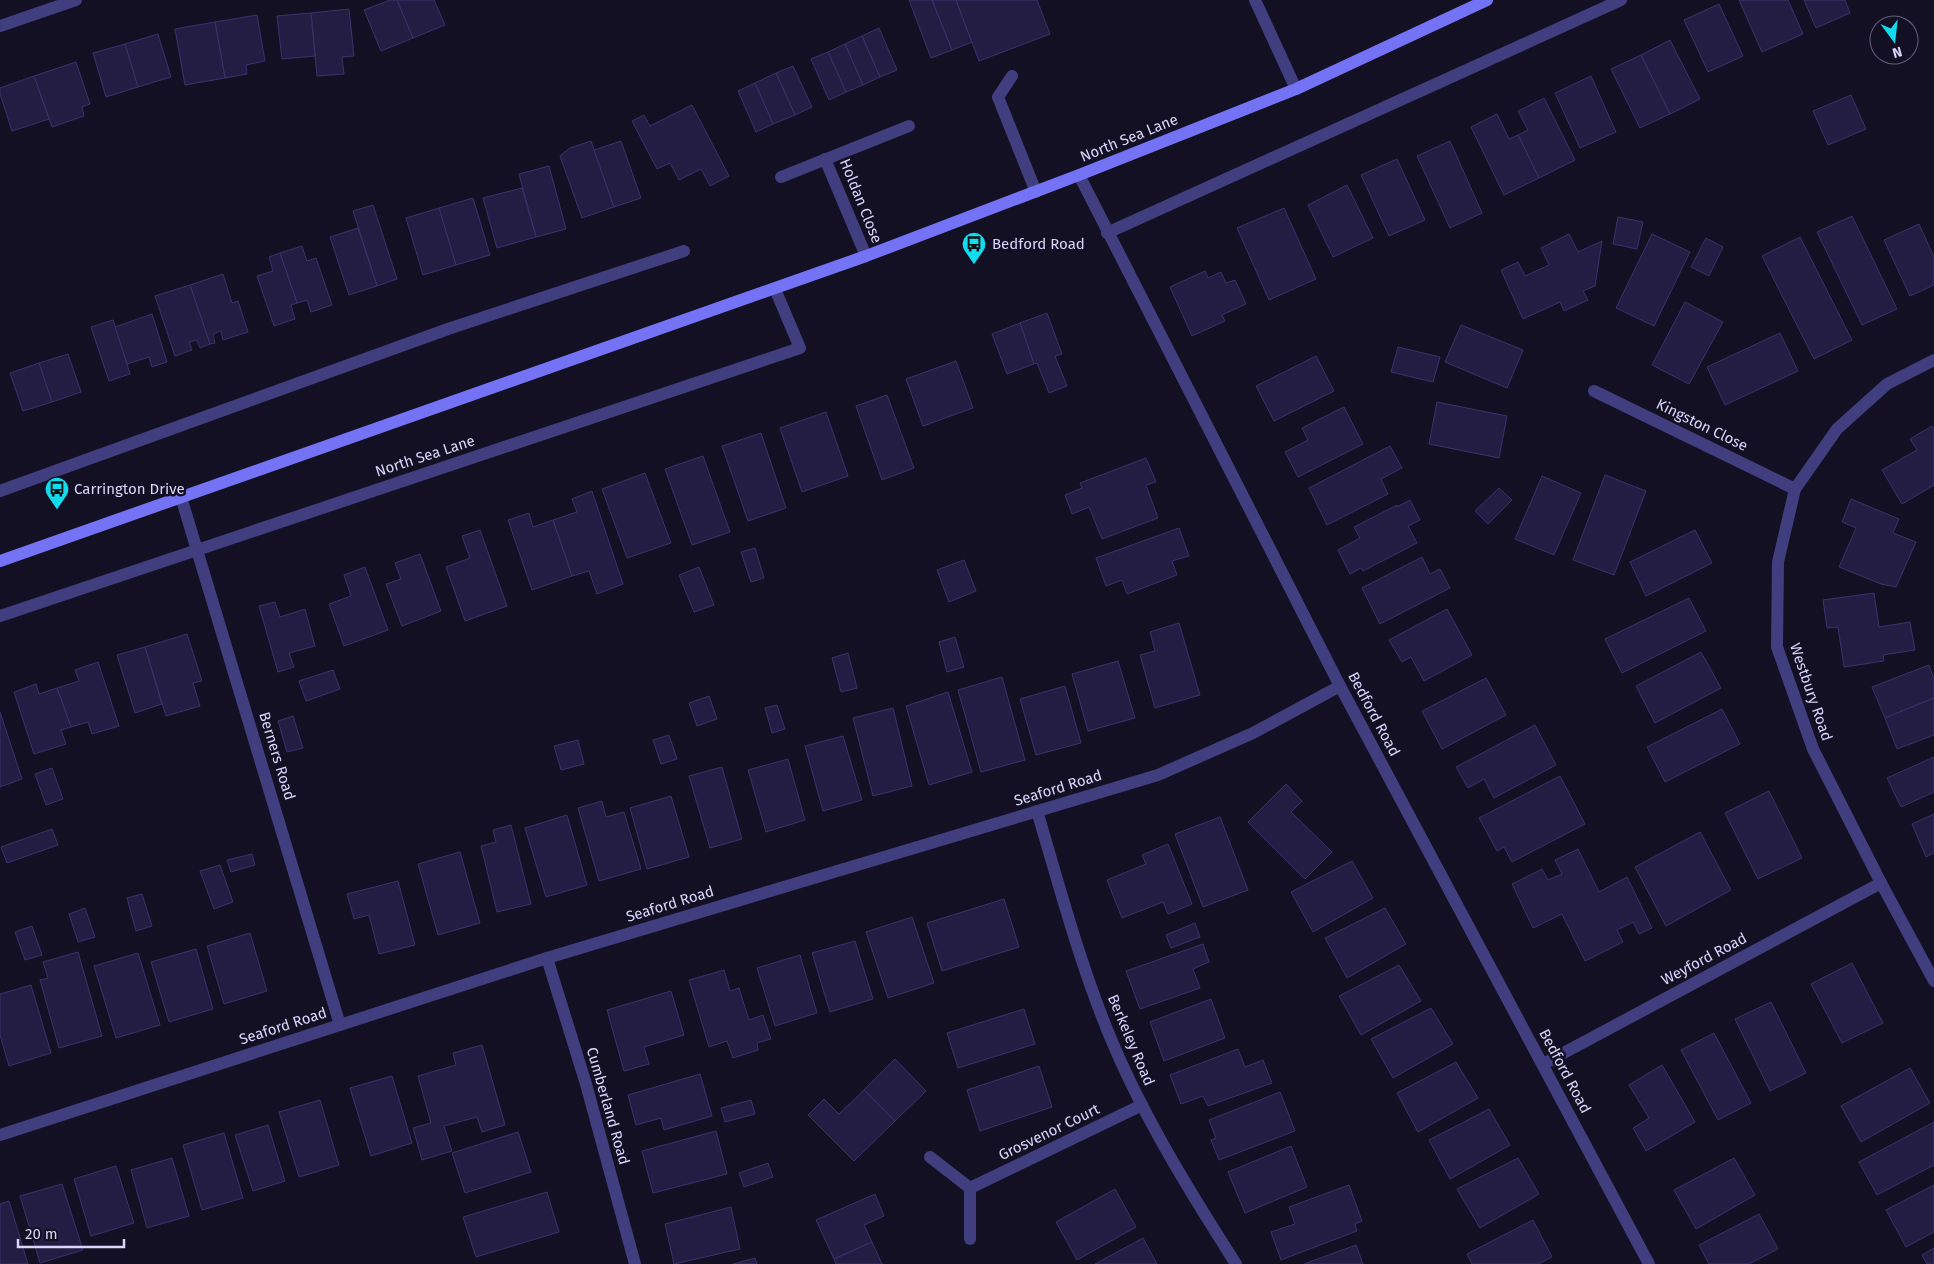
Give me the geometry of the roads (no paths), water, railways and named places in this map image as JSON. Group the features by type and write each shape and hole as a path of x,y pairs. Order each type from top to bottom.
{"street":[{"path":"0,26 76,0"},
{"path":"1255,0 1296,89"},
{"name":"North Sea Lane","path":"0,561 776,289 1079,176 1296,89 1487,0"},
{"path":"1107,233 1621,0"},
{"path":"1012,76 998,97 1036,192"},
{"name":"Holdan Close","path":"782,177 908,126"},
{"name":"Holdan Close","path":"825,159 866,256"},
{"name":"Bedford Road","path":"1079,176 1340,686 1649,1264"},
{"path":"0,490 448,329 684,251"},
{"name":"North Sea Lane","path":"0,616 800,348 776,289"},
{"name":"Westbury Road","path":"1934,360 1887,384 1837,429 1795,489 1778,562 1777,647 1813,749 1881,883 1934,981"},
{"name":"Kingston Close","path":"1594,391 1795,489"},
{"name":"Berners Road","path":"181,497 340,1025"},
{"name":"Seaford Road","path":"0,1135 546,958 1158,775 1253,733 1340,686"},
{"name":"Berkeley Road","path":"1037,811 1082,964 1111,1039 1142,1105 1206,1217 1236,1264"},
{"name":"Weyford Road","path":"1543,1064 1881,883"},
{"name":"Cumberland Road","path":"546,958 586,1084 635,1264"},
{"name":"Grosvenor Court","path":"970,1188 1142,1105"},
{"path":"930,1157 970,1188 970,1239"}],"place":[{"name":"Bedford Road","path":"974,265"},
{"name":"Carrington Drive","path":"57,510"}]}
